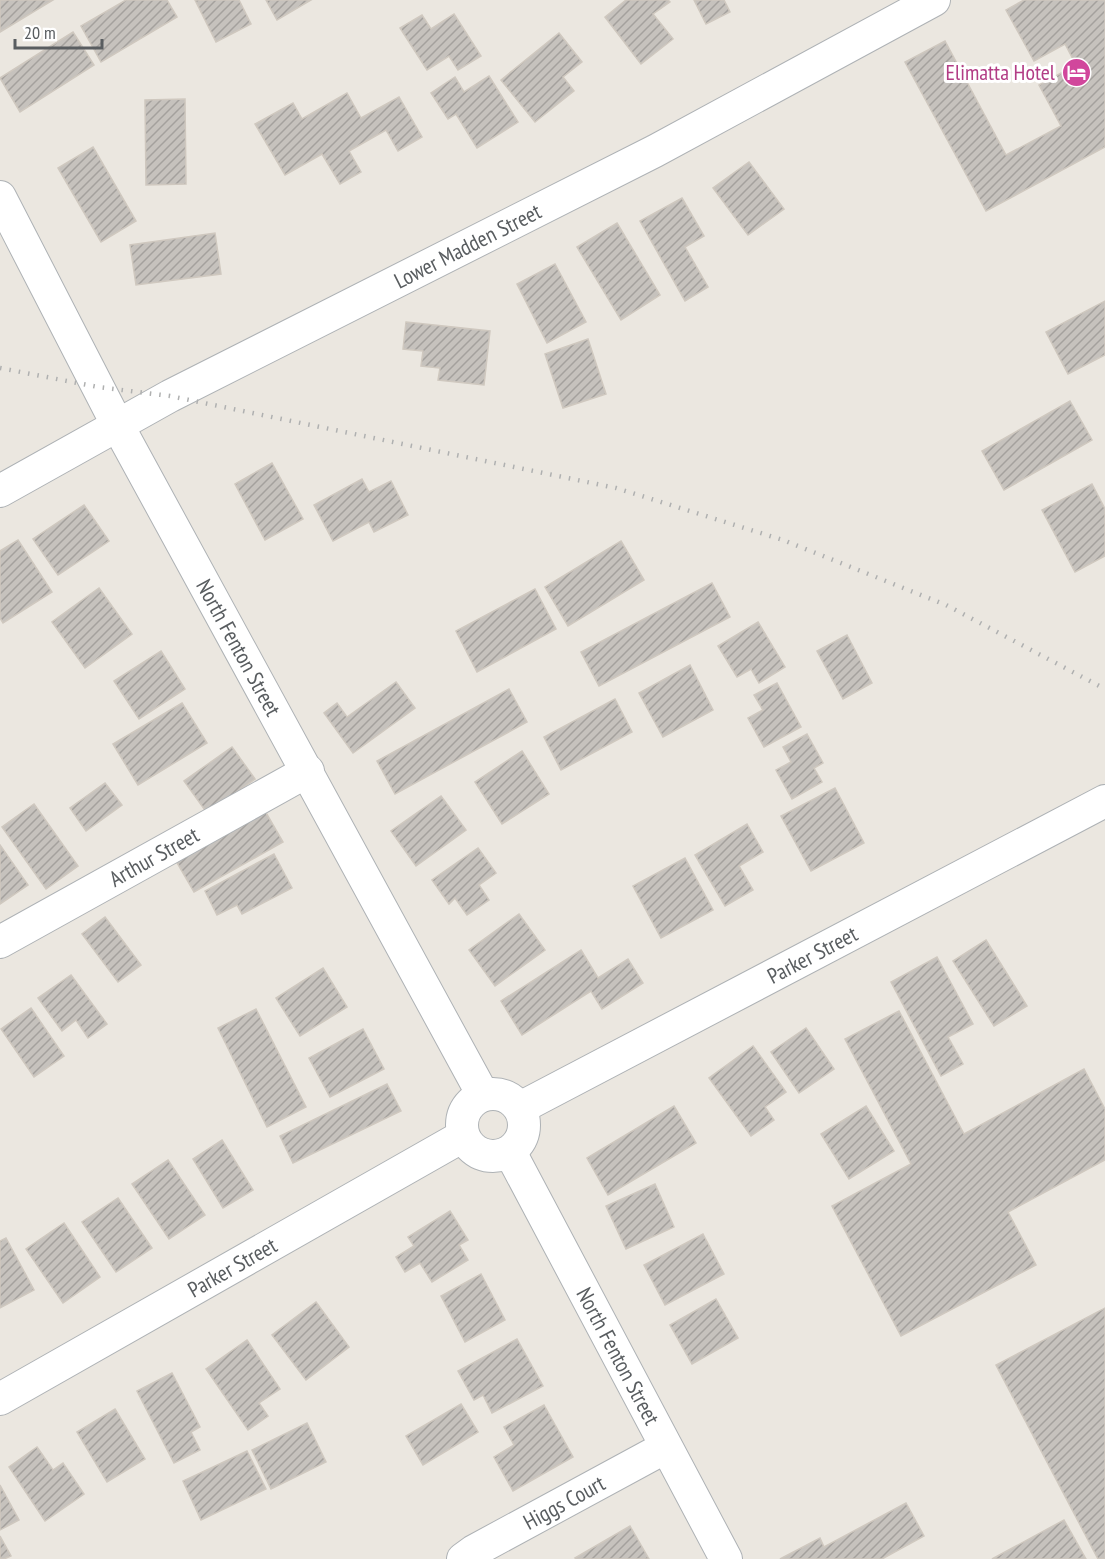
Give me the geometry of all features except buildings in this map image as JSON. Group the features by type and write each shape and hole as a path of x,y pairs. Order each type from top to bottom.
{"street":[{"name":"Lower Madden Street","path":"0,491 170,396 655,151 934,0"},
{"name":"North Fenton Street","path":"0,197 118,426 483,1095"},
{"name":"Arthur Street","path":"0,942 308,771"},
{"name":"Parker Street","path":"519,1108 1105,801"},
{"path":"494,1094 514,1101 524,1118 525,1129 521,1140 510,1152 500,1156 489,1157 478,1153 469,1146 463,1136 462,1119 466,1108 483,1095 494,1094"},
{"name":"Parker Street","path":"0,1399 463,1136"},
{"name":"North Fenton Street","path":"510,1152 726,1559"},
{"name":"Higgs Court","path":"463,1559 484,1545 666,1447"}],"railway":[{"path":"0,368 98,387 170,396 616,488 783,540 946,605 1105,689"}],"place":[{"name":"Elimatta Hotel","path":"1076,72"}]}
